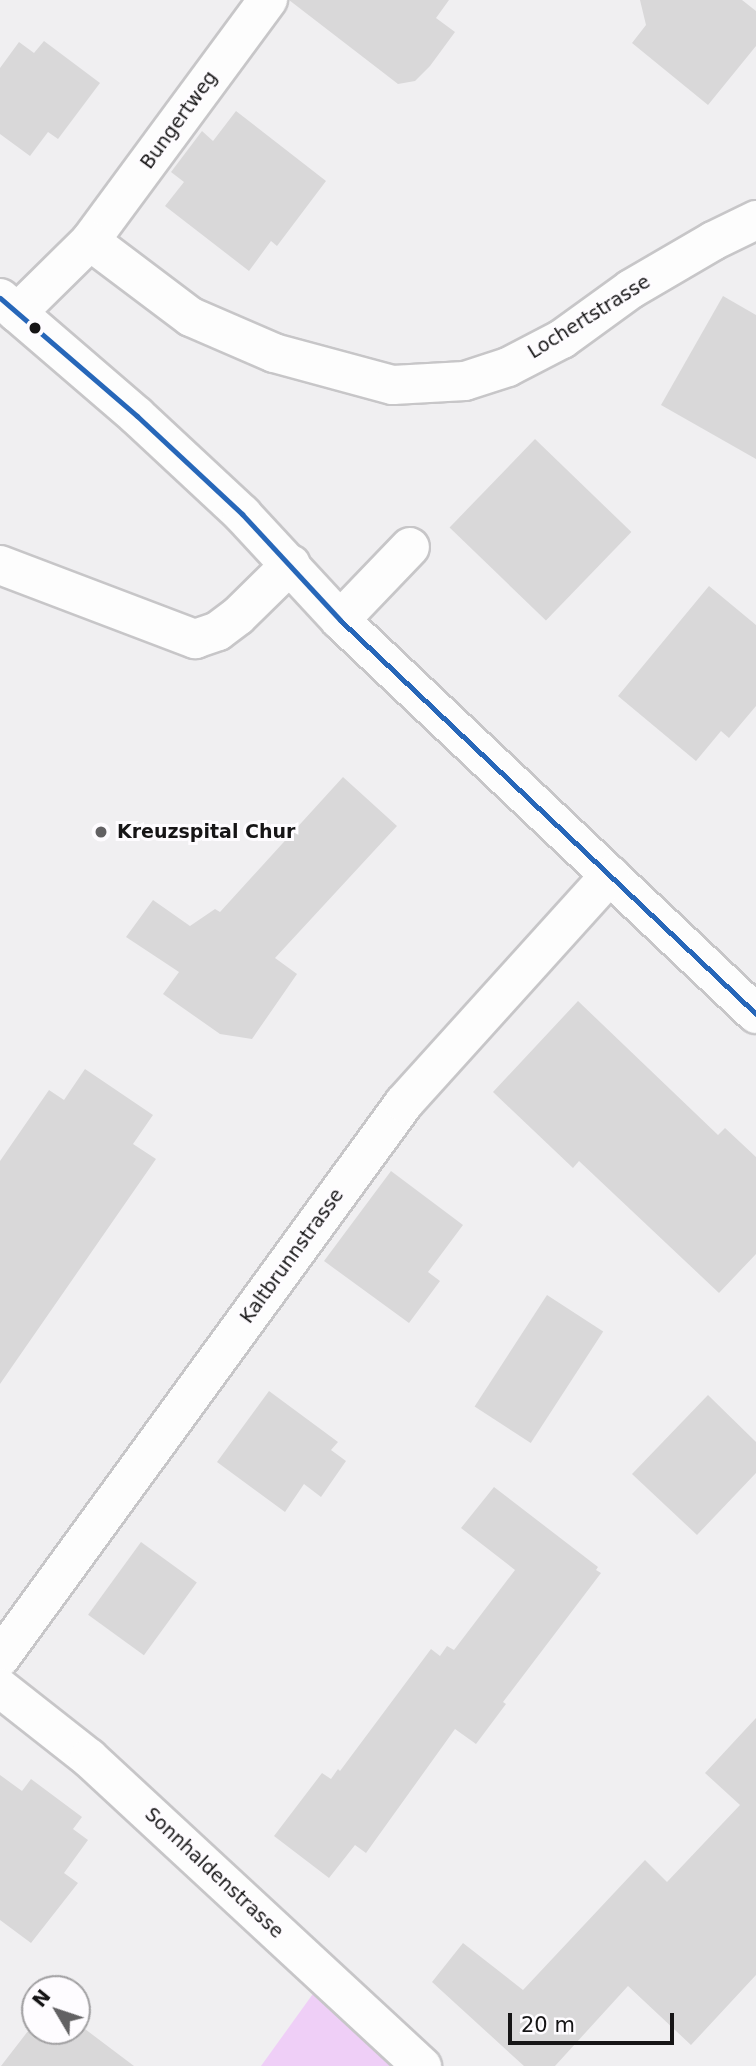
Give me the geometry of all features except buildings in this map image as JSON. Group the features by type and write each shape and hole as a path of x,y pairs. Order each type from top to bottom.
{"street":[{"name":"Bungertweg","path":"90,240 268,0"},
{"name":"Lochertstrasse","path":"90,240 191,317 274,353 393,385 465,381 508,366 562,339 631,289 713,240 756,220"},
{"path":"90,240 9,305 137,416 291,564 340,620 756,1014"},
{"path":"340,620 410,547"},
{"path":"0,565 195,639 218,631 238,616 291,564"},
{"name":"Kaltbrunnstrasse","path":"0,1658 404,1103 610,875"},
{"name":"Sonnhaldenstrasse","path":"0,1688 89,1758 422,2066"}],"shaded area":[{"path":"315,1991 390,2066 261,2066"}],"transit line":[{"path":"0,298 137,416 242,514 340,620 756,1014"}],"place":[{"name":"Kreuzspital Chur","path":"101,832"}]}
